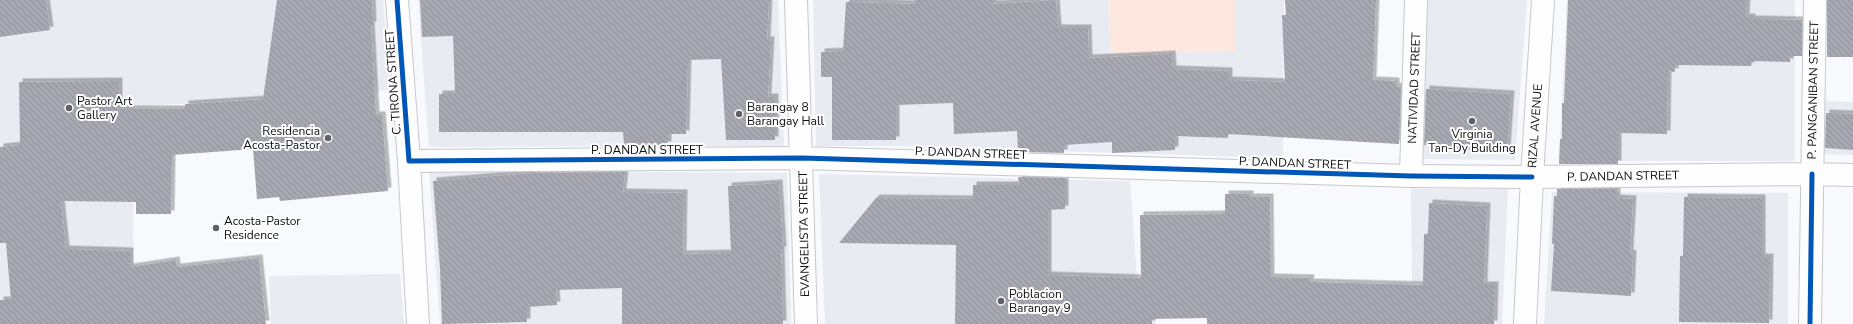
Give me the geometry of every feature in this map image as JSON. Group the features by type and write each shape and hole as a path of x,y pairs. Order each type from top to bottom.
{"street":[{"name":"C. TIRONA STREET","path":"397,0 409,162 418,324"},
{"name":"EVANGELISTA STREET","path":"796,0 806,324"},
{"name":"NATIVIDAD STREET","path":"1411,176 1416,0"},
{"name":"RIZAL AVENUE","path":"1525,324 1532,177 1544,0"},
{"name":"P. PANGANIBAN STREET","path":"1810,324 1815,0"},
{"name":"P. DANDAN STREET","path":"409,162 802,158 1411,176 1532,177 1812,174 1853,175"}],"shaded area":[{"path":"0,0 383,0 390,90 134,107 133,258 144,324 0,324"},
{"path":"418,0 778,0 784,146 429,147"},
{"path":"813,0 1108,0 1111,53 1234,52 1235,0 1284,0 1283,158 899,146 816,146"},
{"path":"1108,0 1235,0 1235,52 1111,53"},
{"path":"1428,0 1527,0 1515,160 1423,159"},
{"path":"1567,0 1795,0 1795,161 1559,161"},
{"path":"1822,101 1853,102 1853,155 1819,154"},
{"path":"429,171 787,173 791,324 440,324"},
{"path":"819,174 1130,181 1138,294 1153,296 1156,324 825,324"},
{"path":"1411,189 1508,189 1502,324 1422,324 1423,282 1412,282"},
{"path":"1552,192 1788,193 1788,324 1544,324"},
{"path":"400,274 404,324 271,324 269,276"}],"building":[{"path":"0,0 46,0 50,30 0,37"},
{"path":"277,0 372,0 373,25 371,25 376,115 382,115 388,191 280,201 279,197 257,199 253,149 172,155 171,214 136,214 136,202 61,201 66,249 130,251 130,267 176,260 177,267 259,258 266,324 0,324 0,300 11,300 6,243 0,243 0,147 20,145 19,82 119,81 119,109 185,109 185,104 263,99"},
{"path":"420,0 769,0 767,40 771,40 768,97 775,97 775,140 726,140 721,59 688,60 686,134 668,134 668,145 624,145 623,132 439,132 439,94 455,94 453,36 422,37"},
{"path":"914,0 994,0 993,4 1056,0 1058,28 1088,28 1089,58 1172,54 1173,69 1229,71 1229,80 1285,82 1282,15 1286,15 1285,0 1376,0 1373,80 1396,81 1396,86 1401,87 1399,144 1228,134 1228,138 1175,136 1175,150 1112,153 1112,142 1064,145 1064,153 1018,152 1017,131 954,134 953,103 896,105 896,140 832,140 832,77 821,77 821,52 843,51 846,2 915,4"},
{"path":"1568,0 1747,0 1746,17 1752,17 1752,19 1802,20 1802,56 1790,56 1790,62 1752,61 1751,66 1675,65 1675,72 1668,71 1667,134 1618,133 1618,164 1559,164 1560,139 1562,139 1562,103 1564,103"},
{"path":"1827,0 1853,0 1853,57 1827,57"},
{"name":"Virginia Tan-Dy Building","path":"1426,89 1511,94 1507,152 1432,147 1432,145 1424,145"},
{"path":"1826,113 1853,114 1853,150 1825,148"},
{"path":"625,172 623,192 684,193 683,254 731,253 728,186 779,183 783,250 781,250 783,324 622,324 622,288 556,290 557,305 527,307 527,322 442,324 440,268 433,181 533,173"},
{"path":"1018,177 1065,178 1065,209 1048,210 1048,275 1141,278 1140,215 1225,214 1225,194 1250,194 1250,197 1270,197 1271,277 1311,278 1310,282 1423,285 1424,234 1428,234 1429,203 1487,206 1484,285 1495,285 1494,324 1207,324 1207,318 1152,319 1152,324 955,324 956,245 839,243 876,198 973,199 973,185 1019,185"},
{"path":"1557,189 1617,189 1617,198 1633,199 1630,253 1633,254 1631,296 1551,291 1554,244 1552,244 1554,196 1557,196"},
{"path":"1684,197 1762,198 1762,257 1770,257 1769,323 1679,322 1680,256 1683,256"}],"cycle path":[{"path":"397,0 409,161 802,158 1411,176 1532,177"},
{"path":"1810,324 1812,174"}],"place":[{"name":"Pastor Art Gallery","path":"69,108"},
{"name":"Barangay 8 Barangay Hall","path":"739,114"},
{"name":"Virginia Tan-Dy Building","path":"1472,121"},
{"name":"Residencia Acosta-Pastor","path":"328,138"},
{"name":"Acosta-Pastor Residence","path":"216,228"},
{"name":"Poblacion Barangay 9","path":"1001,301"}]}
